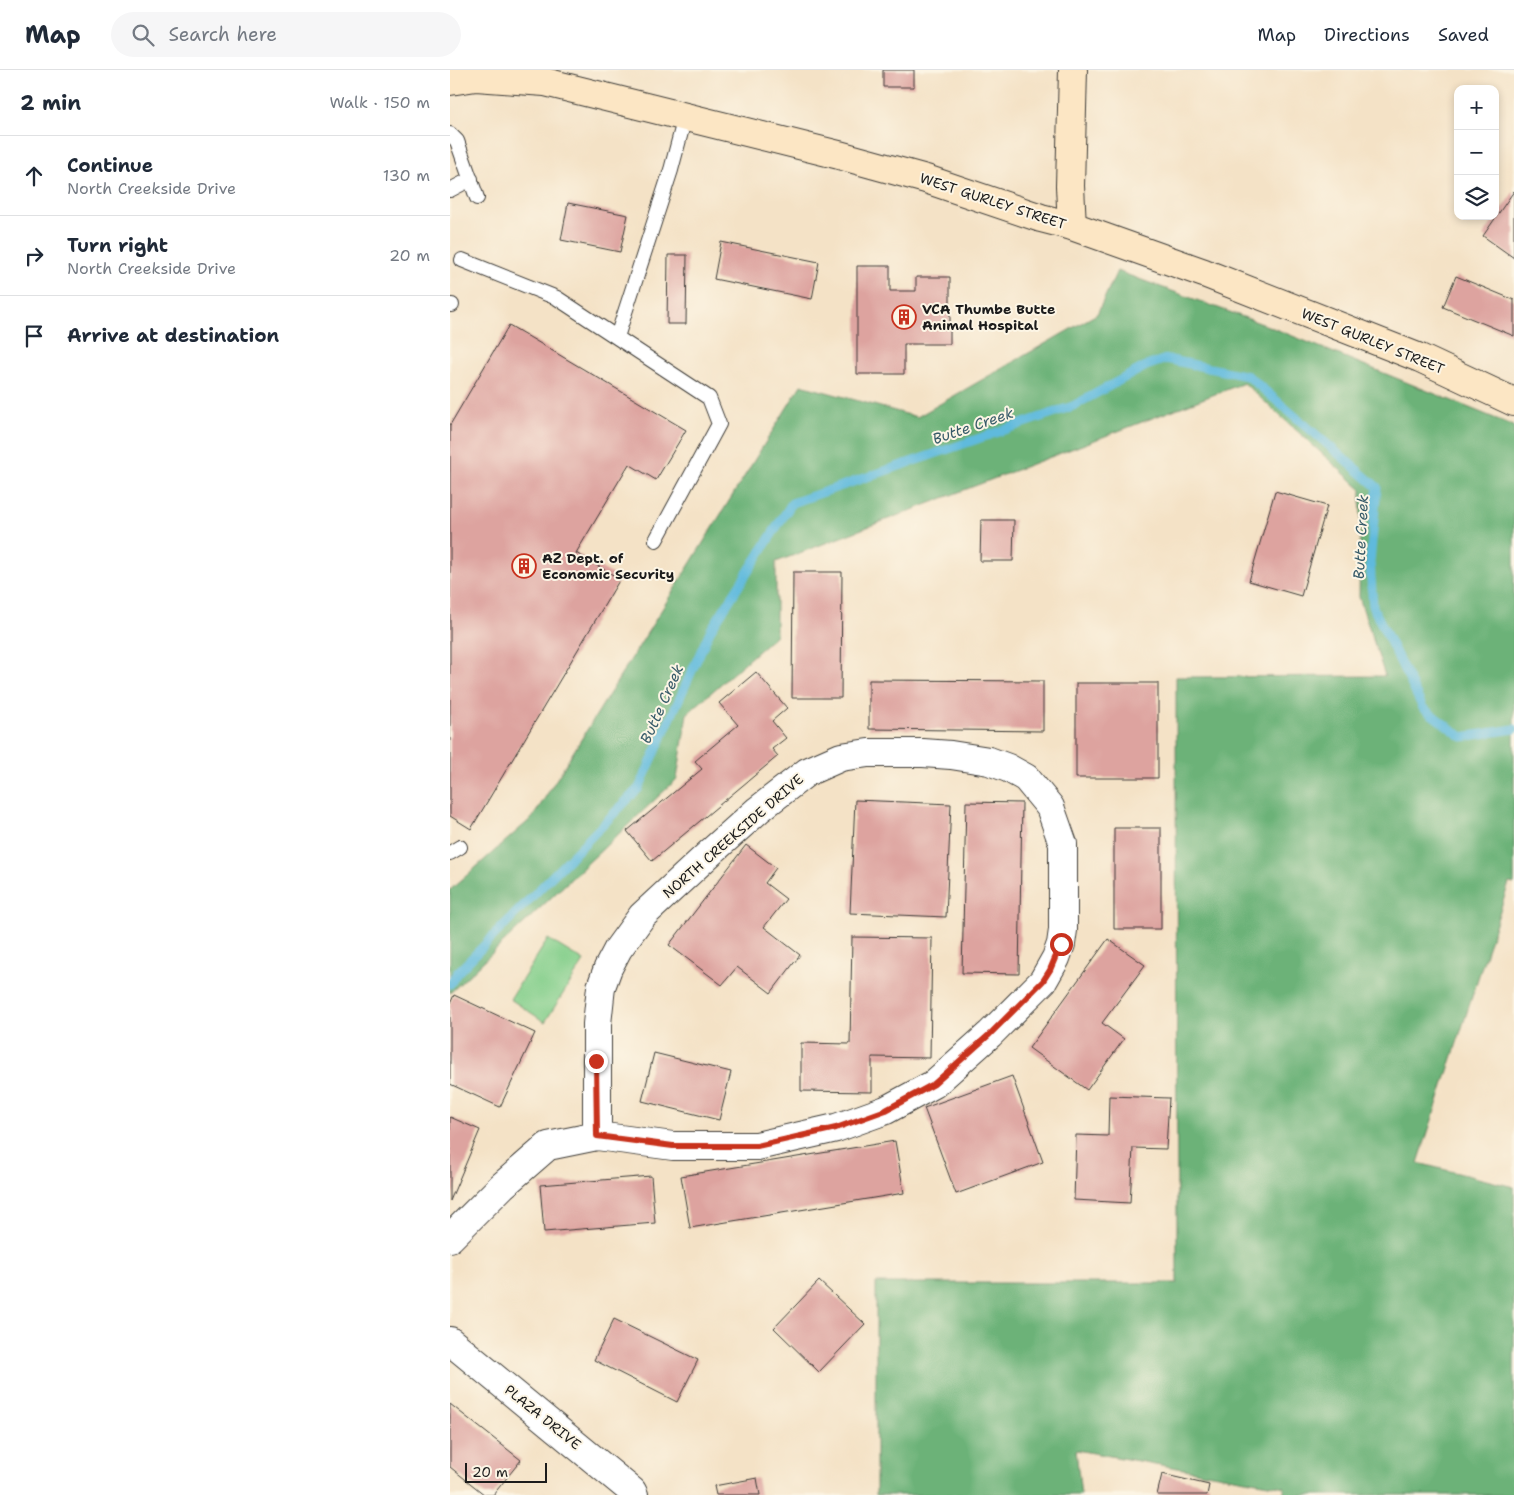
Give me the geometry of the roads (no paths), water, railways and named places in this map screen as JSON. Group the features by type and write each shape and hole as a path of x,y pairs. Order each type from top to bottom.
{"main road":[{"path":"1072,226 1070,186 1073,70"},
{"name":"WEST GURLEY STREET","path":"450,81 476,77 546,82 926,179 1041,218 1072,226 1204,273 1420,358 1514,402"}],"street":[{"name":"NORTH CREEKSIDE DRIVE","path":"450,1238 502,1186 548,1146 597,1136 673,1146 757,1146 836,1128 886,1110 934,1084 990,1034 1043,981 1056,958 1063,930 1062,844 1050,807 1026,778 1008,768 989,761 951,755 868,753 841,757 807,772 723,840 642,916 618,949 601,987 598,1015 597,1136"},
{"name":"PLAZA DRIVE","path":"450,1341 632,1491 634,1495"}],"lane":[{"path":"617,337 671,170 685,117"},
{"path":"450,134 457,141 477,198"},
{"path":"450,190 471,179"},
{"path":"462,260 557,298 709,398 719,424 656,540"}],"waterway":[{"name":"Butte Creek","path":"450,984 457,973 639,788 710,631 792,503 1073,406 1146,366 1166,359 1248,376 1377,487 1370,562 1373,607 1423,708 1462,737 1514,729"}],"place":[{"name":"VCA Thumbe Butte Animal Hospital","path":"904,317"},
{"name":"AZ Dept. of Economic Security","path":"524,566"}]}
